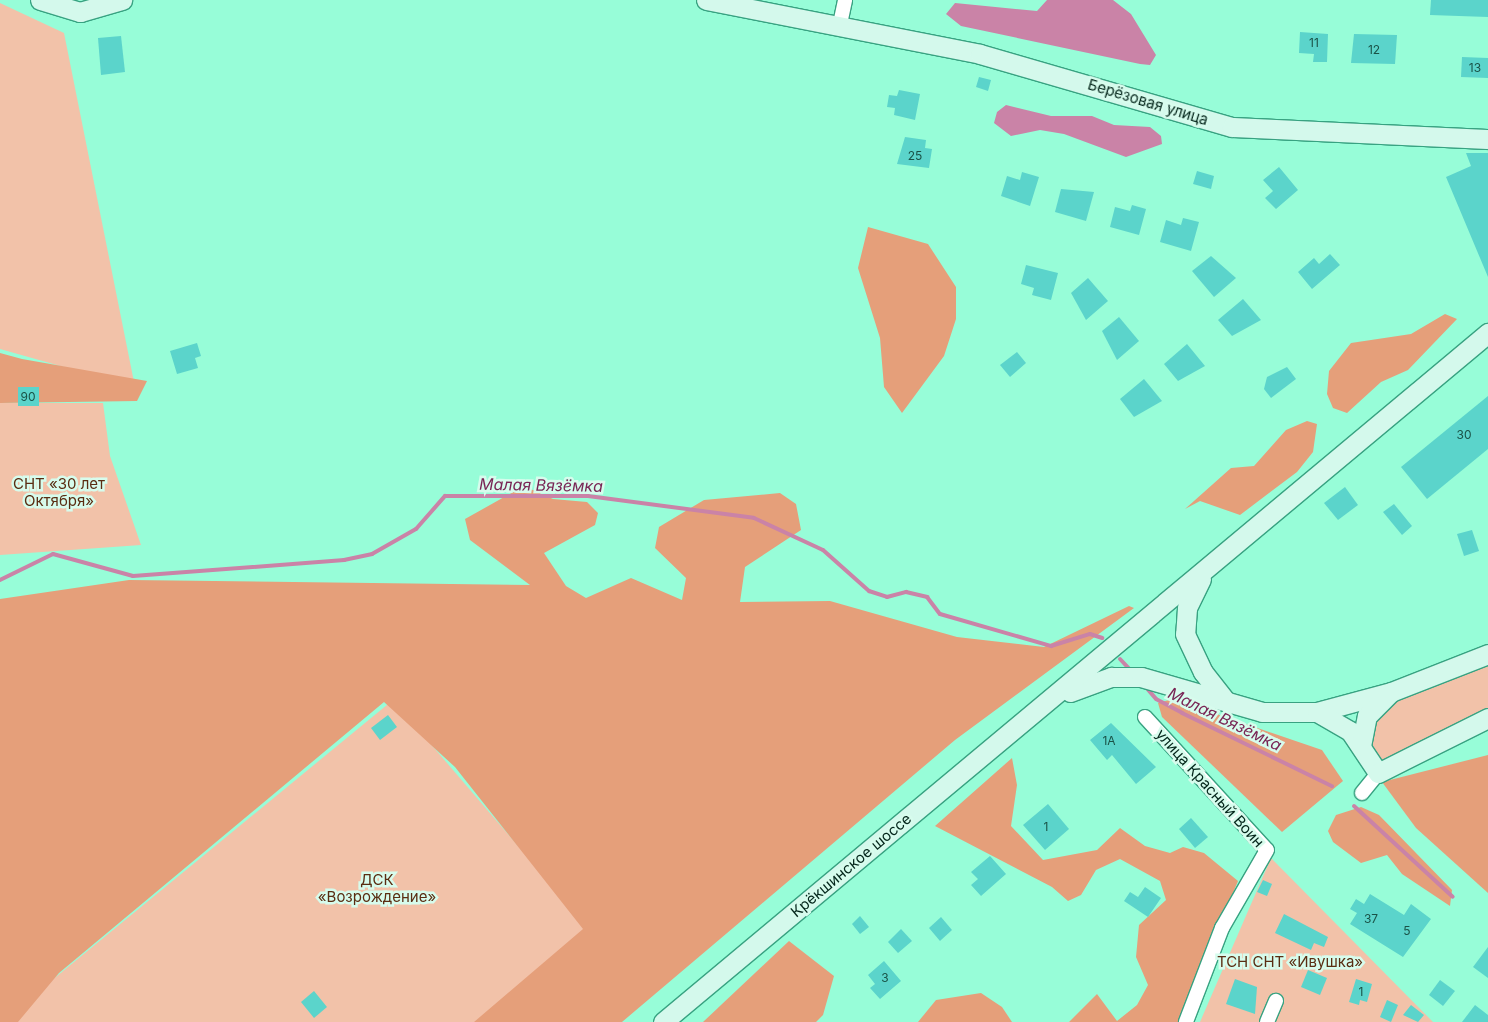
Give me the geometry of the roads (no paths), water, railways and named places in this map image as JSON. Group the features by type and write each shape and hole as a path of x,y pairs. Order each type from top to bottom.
{"street":[{"path":"40,0 80,12 122,0"},
{"name":"Берёзовая улица","path":"706,0 840,24 1026,65 1232,127 1488,139"},
{"path":"840,24 845,0"},
{"path":"1039,709 1488,333"},
{"path":"1209,567 1190,599 1185,634 1203,672 1228,704"},
{"path":"1039,709 1089,683 1130,676 1165,682 1228,704 1275,714 1317,712 1391,692 1488,654"},
{"path":"1362,746 1367,716 1391,692"},
{"name":"Крёкшинское шоссе","path":"663,1022 1039,709"},
{"path":"1317,712 1345,727 1362,746 1378,773"},
{"name":"улица Красный Воин","path":"1146,717 1267,850 1222,928 1186,1022"},
{"path":"1362,793 1378,773 1488,718"},
{"path":"1267,1022 1276,1001"}],"waterway":[{"name":"Малая Вязёмка","path":"0,580 53,554 133,576 344,560 372,554 416,529 445,496 588,496 754,518 823,550 869,591 887,597 906,592 927,597 940,614 1051,646 1090,634 1102,638"},
{"name":"Малая Вязёмка","path":"1120,659 1131,671"},
{"name":"Малая Вязёмка","path":"1144,685 1156,699 1182,713 1332,786"},
{"name":"Малая Вязёмка","path":"1354,806 1453,897"}],"park label":[{"name":"СНТ «30 лет Октября»","path":"59,492"},
{"name":"ДСК «Возрождение»","path":"377,888"},
{"name":"ТСН СНТ «Ивушка»","path":"1290,962"}]}
